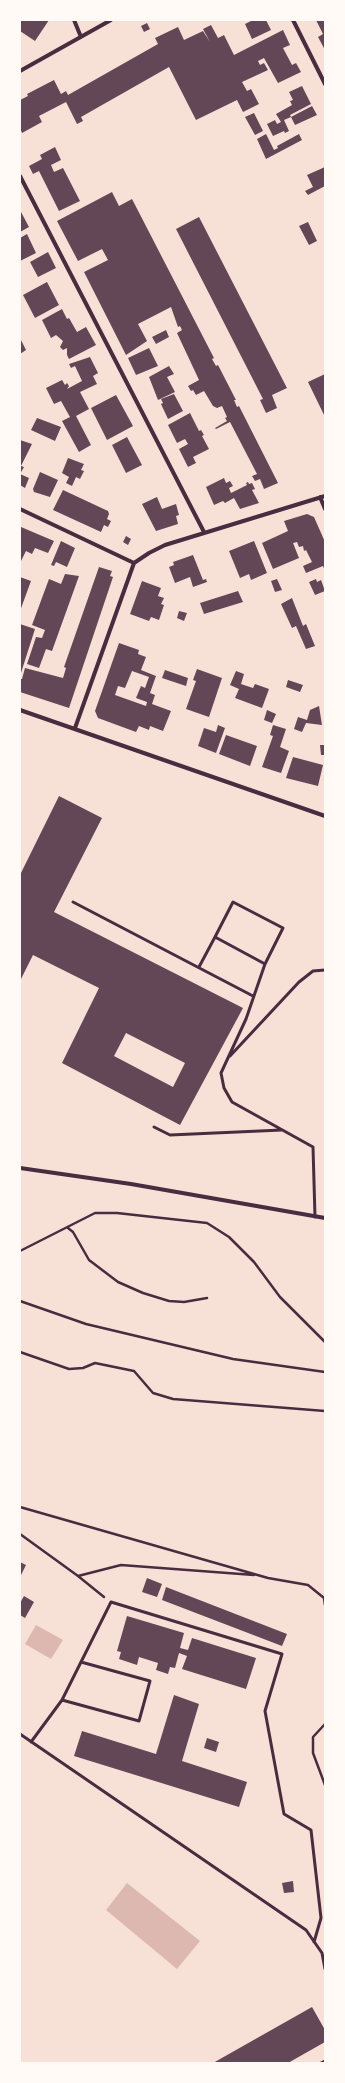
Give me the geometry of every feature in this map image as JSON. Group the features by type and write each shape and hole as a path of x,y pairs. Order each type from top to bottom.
{"street":[{"path":"74,20 81,36"},
{"path":"20,71 111,20"},
{"path":"293,20 325,84"},
{"path":"20,176 204,532"},
{"path":"75,728 134,563 165,545 325,496"},
{"path":"320,497 325,509"},
{"path":"20,509 134,563"},
{"path":"20,710 325,816"},
{"path":"20,1168 131,1184 325,1218"}],"lane":[{"path":"73,902 253,996"},
{"path":"199,967 233,902 283,928 265,964 246,1019 221,1073 224,1088 232,1102 313,1147 315,1217"},
{"path":"215,937 265,964"},
{"path":"227,1059 299,982 313,971 325,970"},
{"path":"154,1127 170,1135 282,1130"},
{"path":"31,1742 62,1700 111,1602 282,1654 265,1711 284,1814 311,1830 321,1918 314,1942"},
{"path":"62,1700 139,1721 150,1681 81,1662"},
{"path":"20,1734 306,1930 322,1953 325,1969"},
{"path":"321,2063 325,2061"}],"path":[{"path":"20,1251 95,1213 117,1212 207,1223 229,1237 254,1262 280,1297 325,1342"},
{"path":"68,1228 73,1232 89,1260 118,1282 143,1293 169,1301 184,1302 207,1298"},
{"path":"20,1301 86,1324 225,1357 325,1372"},
{"path":"20,1352 69,1369 83,1368 96,1363 134,1371 153,1393 173,1399 325,1412"},
{"path":"20,1507 261,1576 308,1585 324,1598 325,1605"},
{"path":"20,1534 111,1602"},
{"path":"78,1576 121,1565 261,1576"},
{"path":"325,1724 313,1737 313,1753 325,1785"}],"shaded area":[{"path":"36,1625 63,1640 51,1659 25,1644"},
{"path":"127,1883 200,1941 177,1969 106,1910"}],"building":[{"path":"20,20 49,20 35,41 20,31"},
{"path":"253,20 266,20 271,30 252,39 245,24"},
{"path":"316,20 325,20 325,50 318,37 323,34"},
{"path":"147,23 150,29 144,32 141,26"},
{"path":"211,25 218,38 224,35 234,55 283,30 290,45 283,48 292,65 296,63 301,72 278,83 264,58 258,61 260,65 264,63 268,70 242,82 247,91 251,89 259,104 243,112 237,100 196,120 169,67 81,117 83,121 77,124 66,102 39,116 42,122 22,133 20,128 20,100 28,96 27,94 54,80 61,94 66,91 68,95 158,44 155,38 178,27 184,40 203,31 210,42 203,29"},
{"path":"302,86 311,104 290,115 291,117 284,120 289,131 285,133 284,131 273,136 267,124 275,120 277,124 281,122 276,114 292,105 290,101 293,100 289,92"},
{"path":"312,106 317,115 295,125 291,117"},
{"path":"254,113 263,131 255,135 245,117"},
{"path":"266,134 274,150 278,148 277,146 299,134 302,140 266,159 257,139"},
{"path":"55,147 61,160 51,165 54,172 63,168 80,201 59,211 39,171 33,174 29,166 42,159 40,155"},
{"path":"325,167 325,186 308,195 305,191 313,187 307,175"},
{"path":"112,192 119,206 132,199 214,358 212,359 216,366 218,365 236,400 234,400 237,407 239,406 278,483 264,489 260,479 255,481 252,476 257,474 230,422 216,429 215,428 227,421 225,418 227,417 222,406 217,408 213,406 204,391 196,395 193,390 191,391 188,386 199,380 177,333 182,330 180,326 178,327 171,307 138,324 147,341 126,355 84,272 108,260 102,249 78,261 57,221"},
{"path":"20,210 29,227 20,232"},
{"path":"199,217 287,388 272,395 277,408 266,413 260,400 263,399 176,229"},
{"path":"308,222 317,241 309,245 299,226"},
{"path":"27,234 36,253 20,261 20,238"},
{"path":"48,252 56,268 38,277 30,262"},
{"path":"47,282 59,305 35,318 23,295"},
{"path":"62,309 67,319 69,318 77,332 86,327 96,345 69,359 67,355 67,348 63,350 60,347 63,341 56,335 51,338 42,320"},
{"path":"166,330 169,337 156,344 152,337"},
{"path":"20,338 26,350 20,354"},
{"path":"149,348 158,366 136,375 128,358"},
{"path":"90,357 98,373 93,376 97,384 80,392 89,409 76,416 91,445 79,452 62,421 70,417 61,401 54,404 46,388 62,380 65,385 67,383 69,386 67,389 82,381 75,366 71,368 69,364"},
{"path":"169,366 174,374 167,377 175,392 158,400 149,377"},
{"path":"325,374 325,417 308,382"},
{"path":"174,394 183,411 168,419 161,404 163,403 161,399"},
{"path":"116,395 133,426 107,440 91,408"},
{"path":"190,413 199,431 201,430 204,435 202,436 209,449 193,457 196,463 188,467 179,449 188,444 185,439 177,443 168,425"},
{"path":"37,418 61,427 55,441 31,430"},
{"path":"127,437 142,465 126,473 112,445"},
{"path":"20,440 32,444 21,466 24,467 20,474"},
{"path":"68,458 84,464 81,470 84,471 80,479 76,477 72,486 66,483 69,477 62,473"},
{"path":"40,472 58,480 50,497 34,492 33,489"},
{"path":"20,474 29,478 25,488 20,485"},
{"path":"224,478 226,483 230,481 233,486 229,488 231,493 247,485 246,483 248,482 249,484 252,483 255,489 252,490 259,503 240,509 234,498 225,503 223,501 214,505 206,487"},
{"path":"63,490 108,511 109,514 107,519 111,521 108,527 104,525 101,532 53,510"},
{"path":"157,497 162,509 176,504 179,515 176,516 178,524 156,531 142,504"},
{"path":"307,514 314,517 325,542 325,571 323,566 306,573 303,566 312,562 306,550 304,551 303,546 299,547 297,542 293,543 299,558 273,569 262,543 288,531 284,521"},
{"path":"21,527 54,541 48,553 35,548 32,554 26,551 20,563"},
{"path":"126,536 131,539 128,545 123,542"},
{"path":"61,541 75,548 67,567 56,562 54,566 51,565"},
{"path":"254,541 267,573 251,580 249,574 240,578 229,551"},
{"path":"193,555 203,580 206,579 207,582 193,587 190,577 175,583 169,567 174,565 173,562"},
{"path":"99,567 112,571 110,576 113,577 69,708 20,692 20,679 22,679 25,668 63,678 66,668 64,667"},
{"path":"65,574 79,576 52,651 46,649 39,668 27,664 36,637 42,638 45,630 32,625 49,579 61,584"},
{"path":"20,577 31,581 20,611"},
{"path":"277,579 282,590 275,592 271,581"},
{"path":"316,579 317,582 321,580 325,591 315,595 309,582"},
{"path":"142,581 161,588 158,596 164,598 161,604 164,605 159,620 151,617 149,621 130,614"},
{"path":"238,591 243,602 204,614 200,603"},
{"path":"292,598 303,626 306,624 315,646 306,649 296,626 292,628 281,604"},
{"path":"179,611 187,613 184,621 177,618"},
{"path":"20,624 35,629 20,676"},
{"path":"119,643 139,650 138,654 146,657 141,670 156,676 150,693 155,695 152,704 171,711 163,731 150,726 149,730 139,726 136,732 98,718 95,711","holes":["132,671 149,677 145,688 141,686 136,698 147,702 146,706 115,695 118,686 125,688"]},
{"path":"197,669 222,678 209,717 186,709 196,681 193,680"},
{"path":"165,670 188,678 186,686 162,678"},
{"path":"236,671 244,674 241,684 253,688 255,684 269,689 262,708 235,698 239,689 230,685"},
{"path":"288,680 303,685 300,692 286,687"},
{"path":"319,706 322,725 306,723 302,732 294,729 298,717 307,720 310,710"},
{"path":"267,710 276,714 272,723 264,720"},
{"path":"218,725 225,728 216,753 198,746 204,728 216,732"},
{"path":"273,725 286,729 280,747 289,751 281,773 262,767 273,736 270,735"},
{"path":"226,735 257,746 250,766 219,754"},
{"path":"320,745 325,745 325,755 321,755"},
{"path":"293,757 323,765 318,786 286,778"},
{"path":"59,796 102,818 54,912 243,1008 180,1125 62,1063 99,988 33,955 20,981 20,875","holes":["126,1033 185,1063 173,1087 114,1056"]},
{"path":"20,1562 26,1565 20,1577"},
{"path":"147,1578 162,1584 157,1597 142,1592"},
{"path":"166,1587 287,1634 282,1646 162,1600"},
{"path":"24,1596 34,1602 25,1618 20,1615 20,1603"},
{"path":"127,1616 184,1633 180,1648 188,1650 192,1638 256,1658 246,1689 182,1669 187,1656 179,1653 175,1668 170,1667 168,1674 156,1670 158,1663 139,1657 137,1665 119,1659 121,1652 117,1651"},
{"path":"174,1695 199,1704 182,1761 247,1782 239,1807 74,1756 82,1731 156,1754"},
{"path":"207,1738 219,1742 216,1752 204,1748"},
{"path":"293,1881 294,1892 284,1893 282,1883"},
{"path":"312,2007 325,2030 325,2042 288,2063 213,2063"}]}
